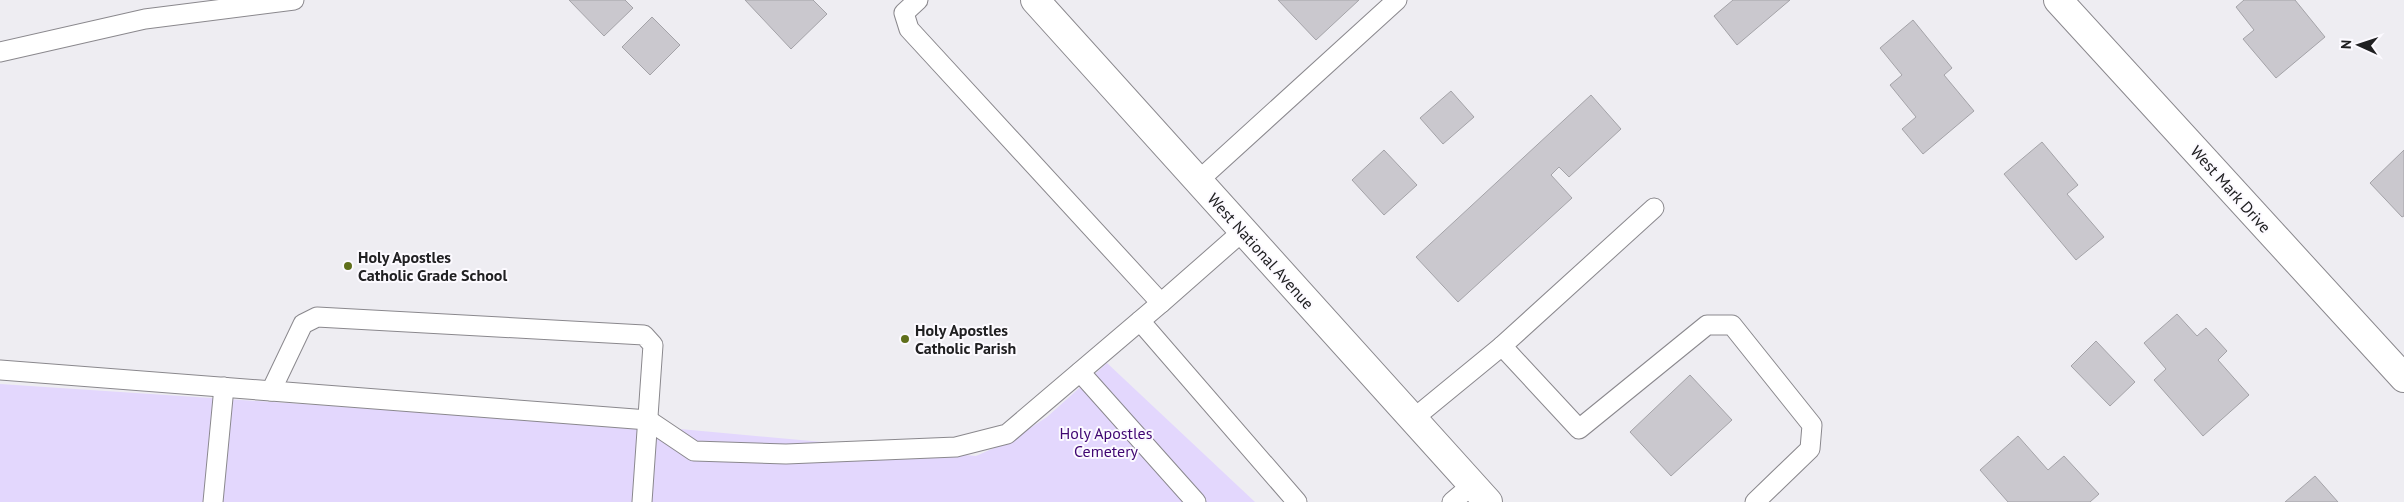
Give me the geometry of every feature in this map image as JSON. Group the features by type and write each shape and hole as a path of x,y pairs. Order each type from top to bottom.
{"main road":[{"name":"West National Avenue","path":"1035,0 1480,493"},
{"name":"West Mark Drive","path":"2058,0 2404,378"}],"lane":[{"path":"0,52 145,19 294,0"},
{"path":"918,0 904,13 908,29 1161,303"},
{"path":"1198,180 1397,0"},
{"path":"1413,419 1502,346 1654,208"},
{"path":"0,370 648,420 694,451 786,454 956,447 1007,434 1243,231"},
{"path":"271,391 303,324 317,317 644,335 653,345 642,502"},
{"path":"1140,321 1297,502"},
{"path":"1502,346 1580,429 1707,325 1732,325 1812,425 1810,449 1754,502"},
{"path":"1080,372 1196,502"},
{"path":"213,502 224,387"},
{"path":"1452,502 1480,493"}],"green space":[{"name":"Holy Apostles Cemetery","path":"1107,363 1255,502 0,502 0,384 680,429 976,456 1012,440 1047,417"}],"building":[{"path":"569,0 625,0 633,8 604,36"},
{"path":"745,0 813,0 827,14 791,49"},
{"path":"1278,0 1359,0 1316,40"},
{"path":"1733,0 1790,0 1737,45 1714,16"},
{"path":"2244,0 2295,0 2325,37 2276,78 2243,39 2254,30 2236,7"},
{"path":"652,17 680,45 650,75 622,47"},
{"path":"1913,20 1952,68 1944,75 1974,111 1923,154 1902,129 1916,117 1890,85 1902,75 1880,48"},
{"path":"1451,91 1474,117 1443,144 1420,118"},
{"path":"1591,95 1621,129 1569,177 1559,167 1551,175 1572,198 1458,302 1416,257"},
{"path":"2042,142 2078,185 2067,194 2104,237 2076,260 2004,174"},
{"path":"1384,150 1417,185 1384,215 1352,180"},
{"path":"2404,150 2404,216 2402,217 2370,183"},
{"path":"2177,314 2197,336 2206,328 2227,351 2218,360 2249,395 2203,436 2154,380 2166,369 2144,343"},
{"path":"2096,341 2135,382 2110,406 2071,366"},
{"path":"1690,375 1732,420 1671,476 1630,432"},
{"path":"2018,436 2048,470 2064,456 2099,494 2090,502 2008,502 1980,470"},
{"path":"2315,476 2338,502 2285,502"}],"place":[{"name":"Holy Apostles Catholic Grade School","path":"348,266"},
{"name":"Holy Apostles Catholic Parish","path":"905,339"}]}
